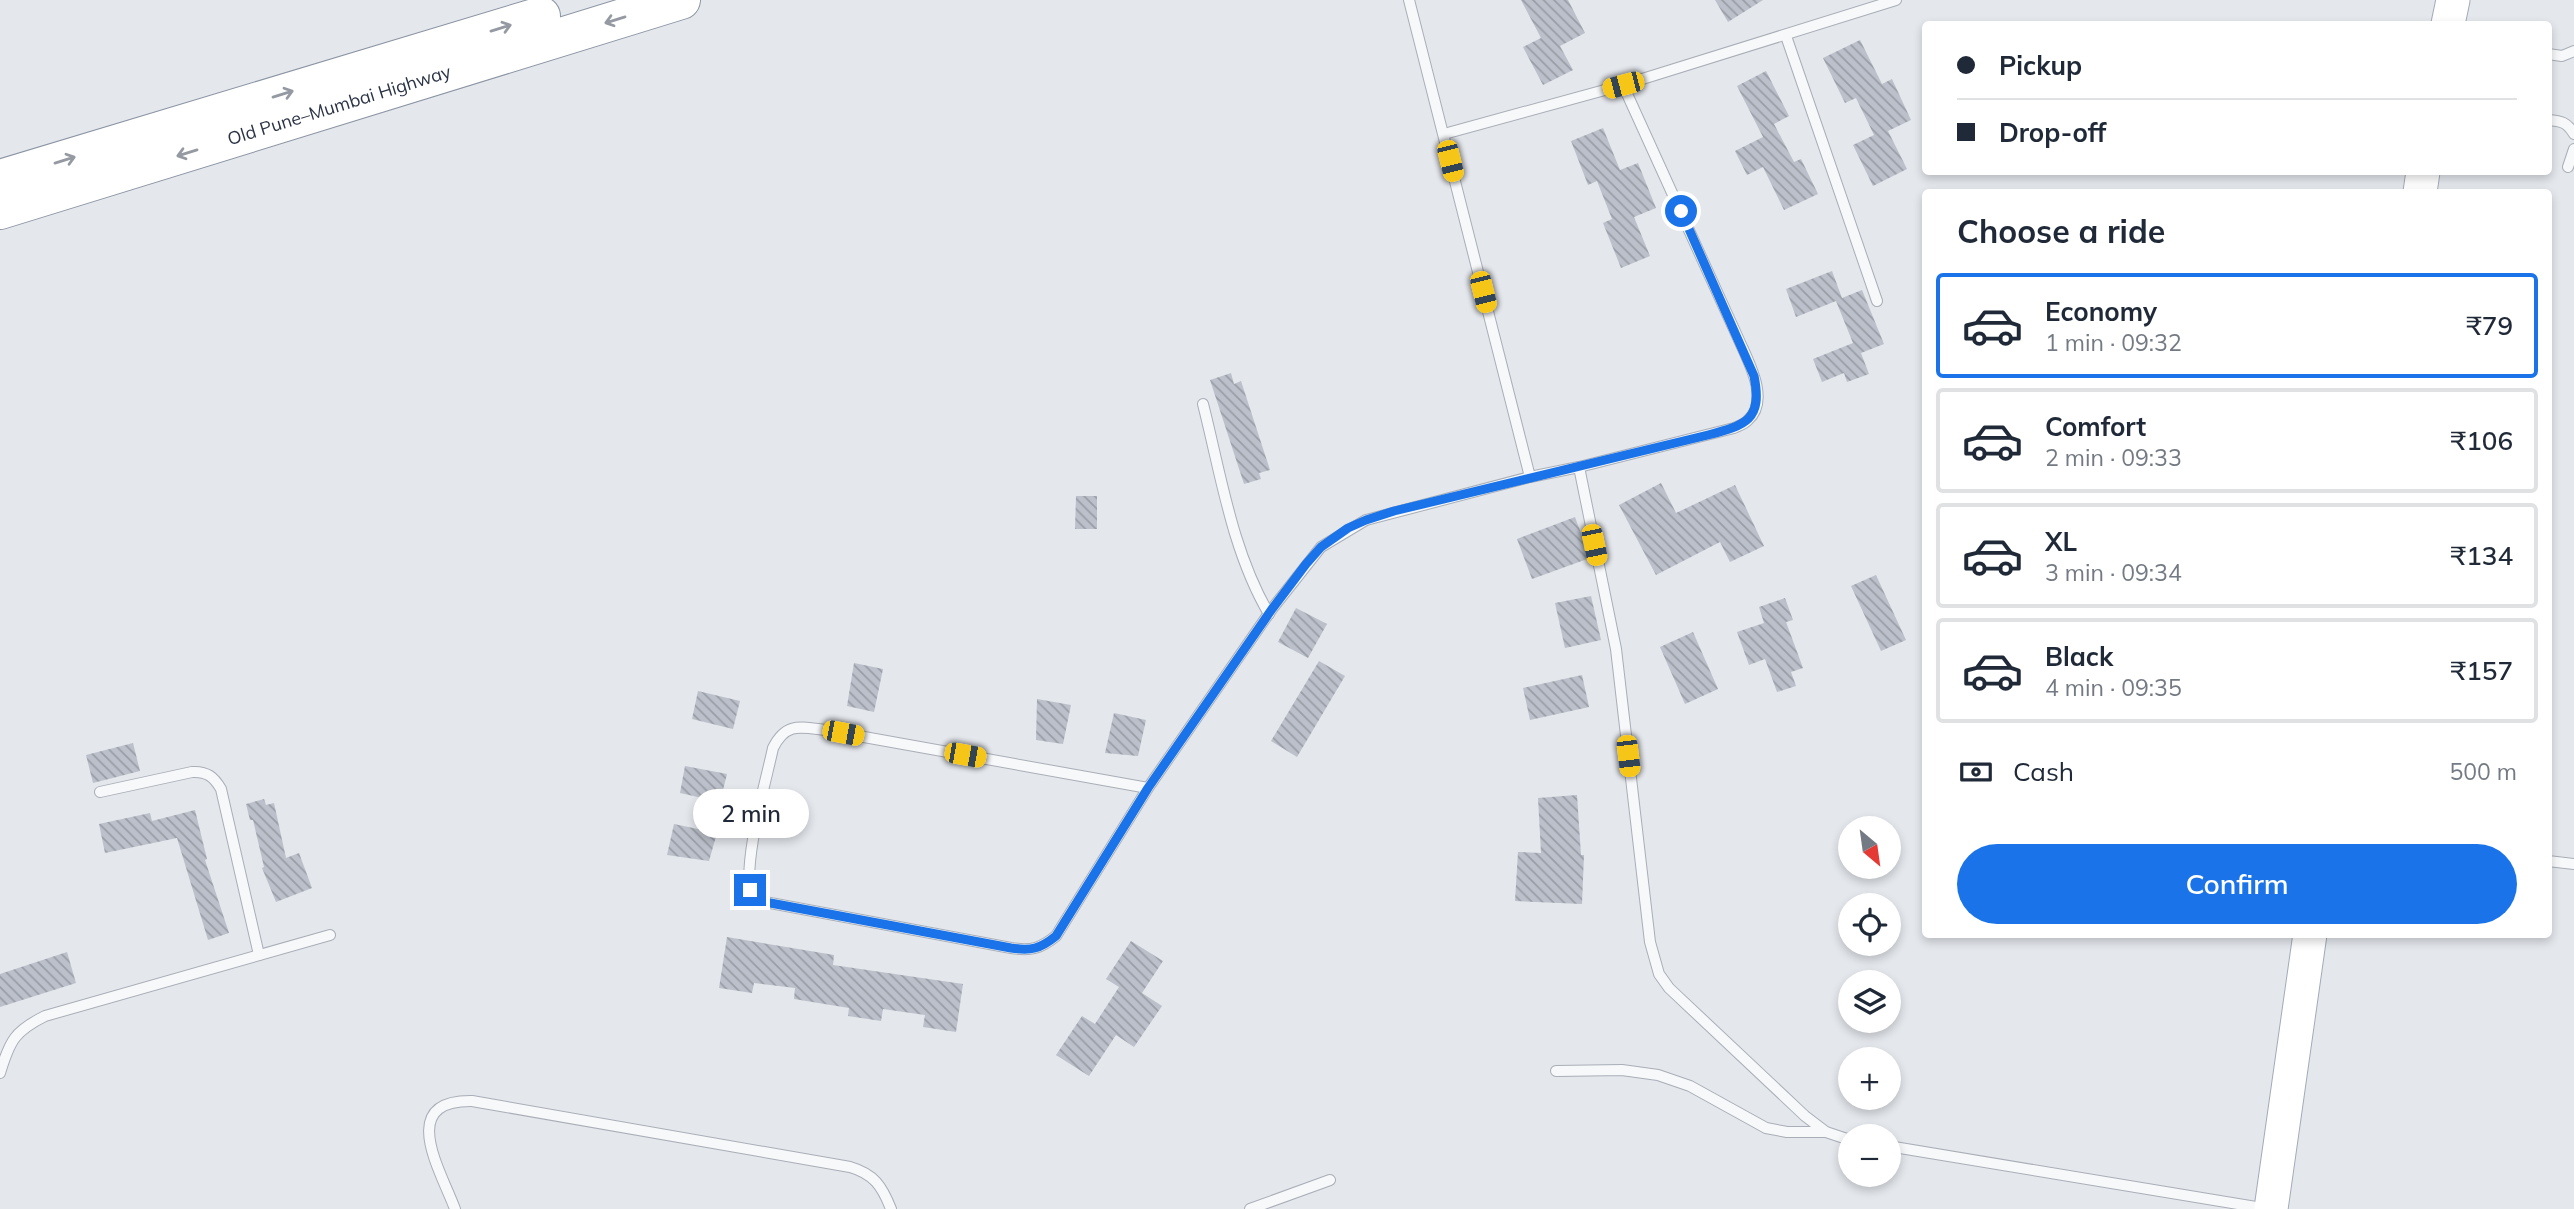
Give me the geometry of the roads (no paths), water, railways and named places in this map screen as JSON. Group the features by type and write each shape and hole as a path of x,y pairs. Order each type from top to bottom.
{"highway":[{"name":"Old Pune–Mumbai Highway","path":"0,179 592,0"},
{"name":"Old Pune–Mumbai Highway","path":"0,210 681,0"}],"main road":[{"path":"2449,21 2453,0"},
{"path":"2271,1209 2309,938"}],"lane":[{"path":"1409,0 1530,477"},
{"path":"1444,134 1623,85 1896,0"},
{"path":"1786,36 1877,301"},
{"path":"2552,55 2562,56 2574,51"},
{"path":"1148,788 825,730 802,727 789,729 779,736 773,748 752,850 750,890 752,897 765,902 1029,951 1042,947 1056,936 1148,788 1269,614 1321,547 1348,528 1394,511 1734,428 1749,420 1756,408 1758,396 1754,376 1623,85"},
{"path":"2552,120 2563,121 2574,134"},
{"path":"2568,167 2574,149"},
{"path":"1203,404 1239,548 1253,587 1269,614"},
{"path":"1579,467 1616,649 1650,942 1659,974 1669,988 1805,1116 1826,1132"},
{"path":"100,792 192,772 203,771 215,778 226,806 259,955"},
{"path":"2552,861 2574,864"},
{"path":"0,1073 8,1044 22,1027 45,1016 330,935"},
{"path":"1556,1071 1622,1070 1658,1075 1690,1086 1766,1128 1787,1132 1826,1132 1838,1136"},
{"path":"455,1209 429,1138 429,1122 438,1109 452,1101 472,1101 850,1167 875,1178 883,1188 891,1209"},
{"path":"1901,1148 2271,1209"},
{"path":"1250,1209 1330,1180"}]}
